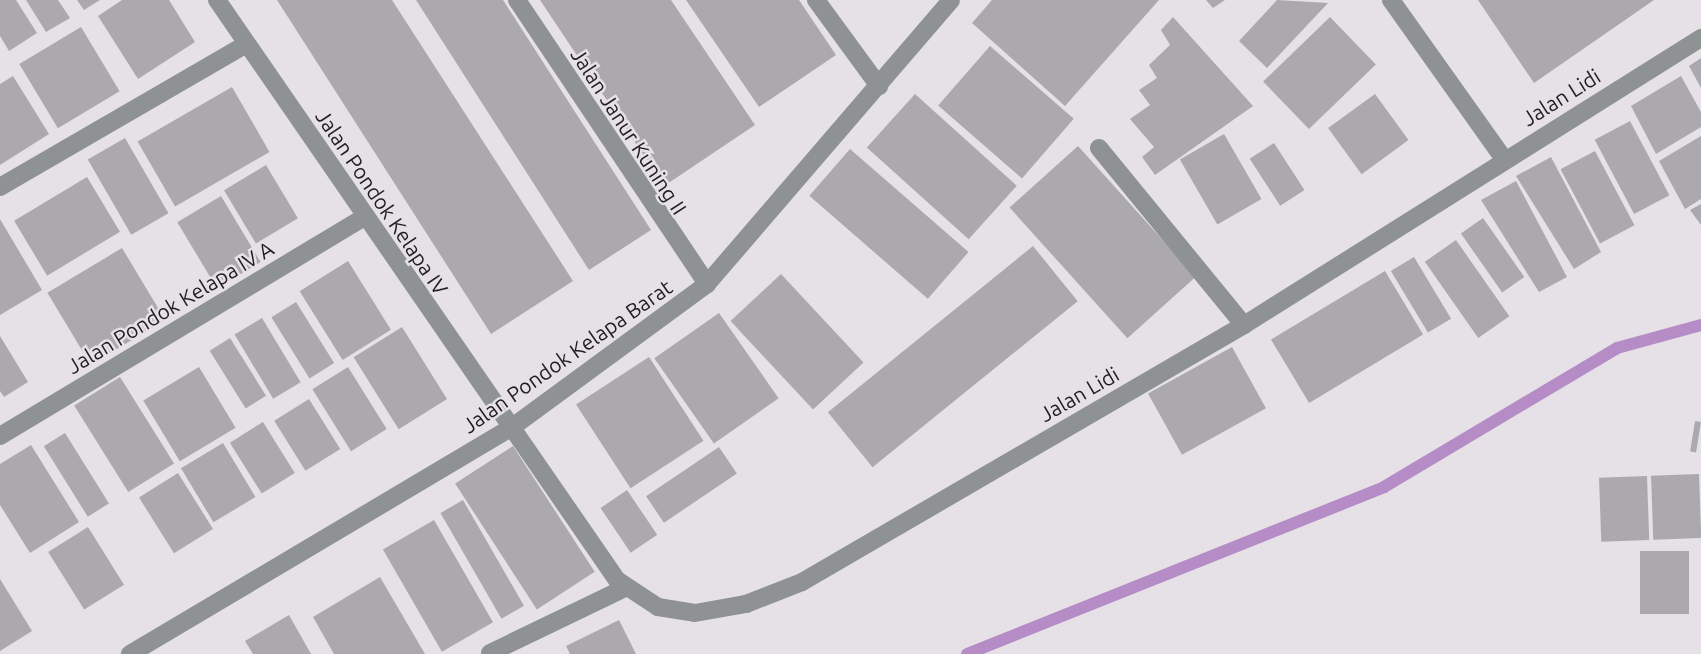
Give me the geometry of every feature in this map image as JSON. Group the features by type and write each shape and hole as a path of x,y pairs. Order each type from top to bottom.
{"street":[{"name":"Jalan Pondok Kelapa IV","path":"217,0 511,429"},
{"name":"Jalan Janur Kuning II","path":"517,0 707,284"},
{"path":"816,0 879,86"},
{"name":"Jalan Pondok Kelapa Barat","path":"130,654 511,429 707,284 951,0"},
{"path":"1391,0 1504,159"},
{"name":"Jalan Lidi","path":"511,429 625,587 658,607 695,613 746,604 802,582 1244,325 1504,159 1701,38"},
{"path":"0,187 247,44"},
{"path":"1099,148 1244,325"},
{"name":"Jalan Pondok Kelapa IV A","path":"0,436 364,217"},
{"path":"490,653 625,587"}],"building":[{"path":"0,0 16,0 37,33 9,51 0,36"},
{"path":"26,0 58,0 70,18 46,32"},
{"path":"77,0 100,0 84,10"},
{"path":"122,0 169,0 195,42 138,79 98,16"},
{"path":"277,0 392,0 573,281 491,334"},
{"path":"416,0 503,0 651,230 589,270"},
{"path":"540,0 671,0 755,125 664,186"},
{"path":"686,0 799,0 836,55 759,107"},
{"path":"992,0 1159,0 1065,106 972,23"},
{"path":"1206,0 1225,0 1213,8"},
{"path":"1277,0 1328,3 1267,68 1239,41"},
{"path":"1478,0 1654,0 1534,83"},
{"path":"1173,17 1253,106 1155,175 1142,157 1154,147 1130,119 1150,105 1139,90 1157,78 1149,65 1170,45 1161,30"},
{"path":"1330,17 1376,64 1309,129 1263,82"},
{"path":"81,27 120,91 58,128 19,64"},
{"path":"990,46 1074,119 1022,178 938,106"},
{"path":"1701,58 1701,88 1689,66"},
{"path":"13,76 49,134 0,165 0,84"},
{"path":"1681,76 1701,112 1701,127 1656,154 1631,106"},
{"path":"232,87 270,152 175,206 138,142"},
{"path":"915,94 1017,186 969,239 867,148"},
{"path":"1375,94 1409,140 1362,174 1328,128"},
{"path":"1630,121 1669,195 1634,214 1595,140"},
{"path":"1224,134 1262,199 1217,224 1180,160"},
{"path":"1701,136 1701,199 1685,209 1659,161"},
{"path":"125,138 168,213 131,235 88,160"},
{"path":"1274,143 1304,190 1280,206 1250,159"},
{"path":"1078,146 1196,277 1127,338 1010,208"},
{"path":"850,149 968,252 928,299 809,196"},
{"path":"1595,151 1634,225 1600,243 1561,169"},
{"path":"1551,157 1601,252 1574,269 1516,176"},
{"path":"266,165 298,218 256,243 224,190"},
{"path":"87,177 120,232 47,276 14,221"},
{"path":"1516,181 1567,277 1539,292 1481,200"},
{"path":"221,196 261,262 217,288 177,222"},
{"path":"1701,204 1701,225 1690,210"},
{"path":"1483,218 1524,277 1502,292 1461,233"},
{"path":"0,219 42,290 0,315"},
{"path":"1456,240 1509,316 1478,338 1425,262"},
{"path":"1033,246 1078,301 873,467 828,412"},
{"path":"122,248 165,320 91,365 47,293"},
{"path":"1414,257 1451,319 1428,333 1391,271"},
{"path":"348,261 391,330 343,360 300,291"},
{"path":"1385,271 1423,334 1309,403 1271,340"},
{"path":"781,274 864,362 813,410 731,321"},
{"path":"296,302 334,363 310,378 271,317"},
{"path":"719,313 779,398 714,444 654,358"},
{"path":"262,318 301,382 273,399 235,334"},
{"path":"402,327 447,399 399,429 354,357"},
{"path":"0,336 28,382 4,397 0,391"},
{"path":"230,338 266,396 246,408 210,351"},
{"path":"1232,347 1266,408 1182,455 1148,394"},
{"path":"649,357 703,441 630,488 576,404"},
{"path":"199,367 236,428 180,461 143,400"},
{"path":"348,367 387,429 351,451 312,389"},
{"path":"120,377 174,464 128,492 74,406"},
{"path":"309,399 340,449 305,471 274,421"},
{"path":"1695,421 1701,422 1696,453 1690,452"},
{"path":"263,422 295,473 262,494 230,443"},
{"path":"65,433 109,503 88,517 44,446"},
{"path":"223,443 255,497 213,522 181,468"},
{"path":"31,445 79,522 30,553 0,505 0,464"},
{"path":"513,446 595,572 537,609 455,484"},
{"path":"719,447 737,474 664,523 646,496"},
{"path":"178,473 213,529 174,553 139,497"},
{"path":"1699,474 1701,538 1653,540 1651,476"},
{"path":"1647,476 1649,540 1601,542 1599,478"},
{"path":"627,490 657,535 631,553 600,508"},
{"path":"463,500 524,606 501,619 440,513"},
{"path":"434,520 493,622 442,652 383,550"},
{"path":"88,527 124,585 84,610 48,552"},
{"path":"1640,551 1689,551 1689,614 1640,614"},
{"path":"380,577 425,654 334,654 313,617"},
{"path":"0,579 32,631 0,651"},
{"path":"289,615 311,654 253,654 245,641"},
{"path":"619,620 636,654 570,654 566,646"}],"waterway":[{"path":"967,654 1384,487 1617,348 1701,325"}]}
